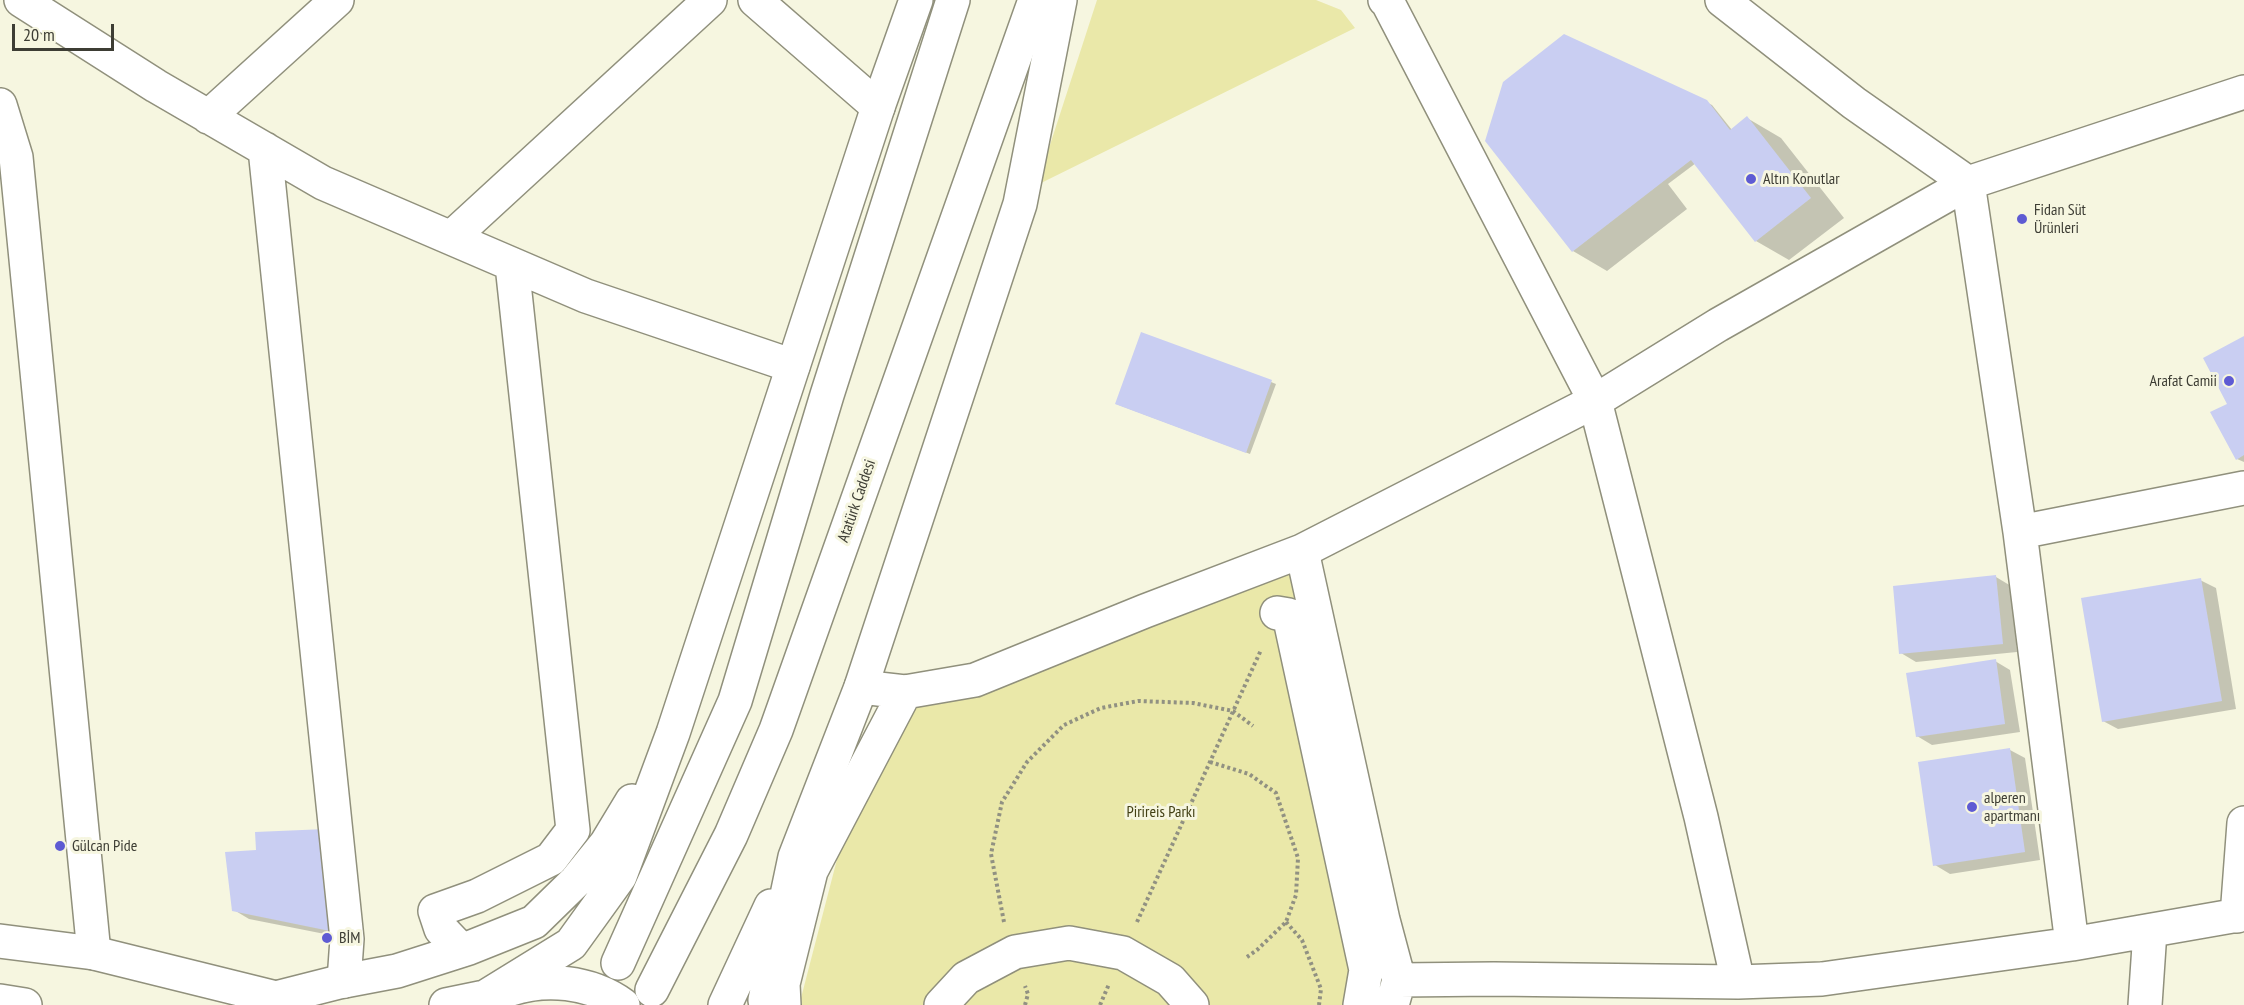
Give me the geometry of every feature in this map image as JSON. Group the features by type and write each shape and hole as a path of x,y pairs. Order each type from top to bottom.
{"main road":[{"path":"21,0 156,87 323,183 586,296 793,366"},
{"path":"208,117 337,0"},
{"path":"451,238 710,0"},
{"path":"755,0 878,107"},
{"path":"480,1001 571,944 620,876 673,733 878,107 916,0"},
{"path":"618,963 735,701 827,395 953,0"},
{"name":"Atatürk Caddesi","path":"652,990 731,835 776,730 1035,0"},
{"path":"725,1005 795,857 861,687 1020,204 1060,0"},
{"path":"1387,0 1595,401 1701,817 1738,982"},
{"path":"1722,0 1854,103 1968,183 2020,532 2072,944"},
{"path":"861,687 905,692 975,680 1145,611 1302,551 1595,401 1718,325 1968,183 2244,92"},
{"path":"0,105 16,157 94,953"},
{"path":"265,149 347,939 344,981"},
{"path":"461,950 441,930 435,911 477,896 550,859 573,830 512,265"},
{"path":"2020,532 2244,488"},
{"path":"1302,551 1383,920 1395,993 1494,979 1738,982 1818,992 2241,915 2244,823"},
{"path":"1277,613 1288,615 1364,959 1366,970 1360,1005"},
{"path":"784,1005 783,984 811,871 905,692"},
{"path":"0,941 94,953 290,1002 344,981 397,971 534,922 576,881 606,844 673,733"},
{"path":"766,1005 765,1000 795,857"},
{"path":"2145,1005 2150,931"},
{"path":"941,1005 966,978 1015,952 1069,943 1123,953 1170,980 1192,1005"},
{"path":"446,1005 480,1001 526,983 570,983 610,996 622,1005"},
{"path":"0,1001 25,1005"}],"path":[{"path":"1100,1005 1277,613"},
{"path":"1025,1005 1028,994 1001,913 991,854 1002,802 1027,762 1064,725 1101,708 1138,701 1193,703 1233,711 1254,726"},
{"path":"1210,762 1249,774 1276,793 1298,858 1296,895 1286,922 1247,957"},
{"path":"1286,922 1302,940 1321,989 1319,1005"}],"green space":[{"path":"1097,0 1316,0 1341,10 1355,28 1037,185"},
{"name":"Pirireis Parkı","path":"1302,551 1391,1005 802,1005 801,998 841,844 876,722"}],"building":[{"path":"1564,34 1707,100 1730,130 1747,116 1811,198 1755,242 1691,160 1572,252 1485,141 1503,82"},
{"path":"1141,332 1272,380 1246,453 1115,404"},
{"name":"Arafat Camii","path":"2244,336 2244,455 2236,460 2210,412 2227,404 2203,358"},
{"path":"1996,575 2003,644 1899,654 1893,586"},
{"path":"2201,578 2222,701 2102,722 2081,598"},
{"path":"1996,659 2005,724 1916,737 1906,673"},
{"name":"alperen apartmanı","path":"2010,748 2025,852 1933,866 1918,762"},
{"path":"326,829 330,931 232,911 225,852 256,850 255,832"}],"place":[{"name":"Altın Konutlar","path":"1751,179"},
{"name":"Fidan Süt Ürünleri","path":"2022,219"},
{"name":"Arafat Camii","path":"2229,381"},
{"name":"alperen apartmanı","path":"1972,807"},
{"name":"Gülcan Pide","path":"60,846"},
{"name":"BİM","path":"327,938"}]}
